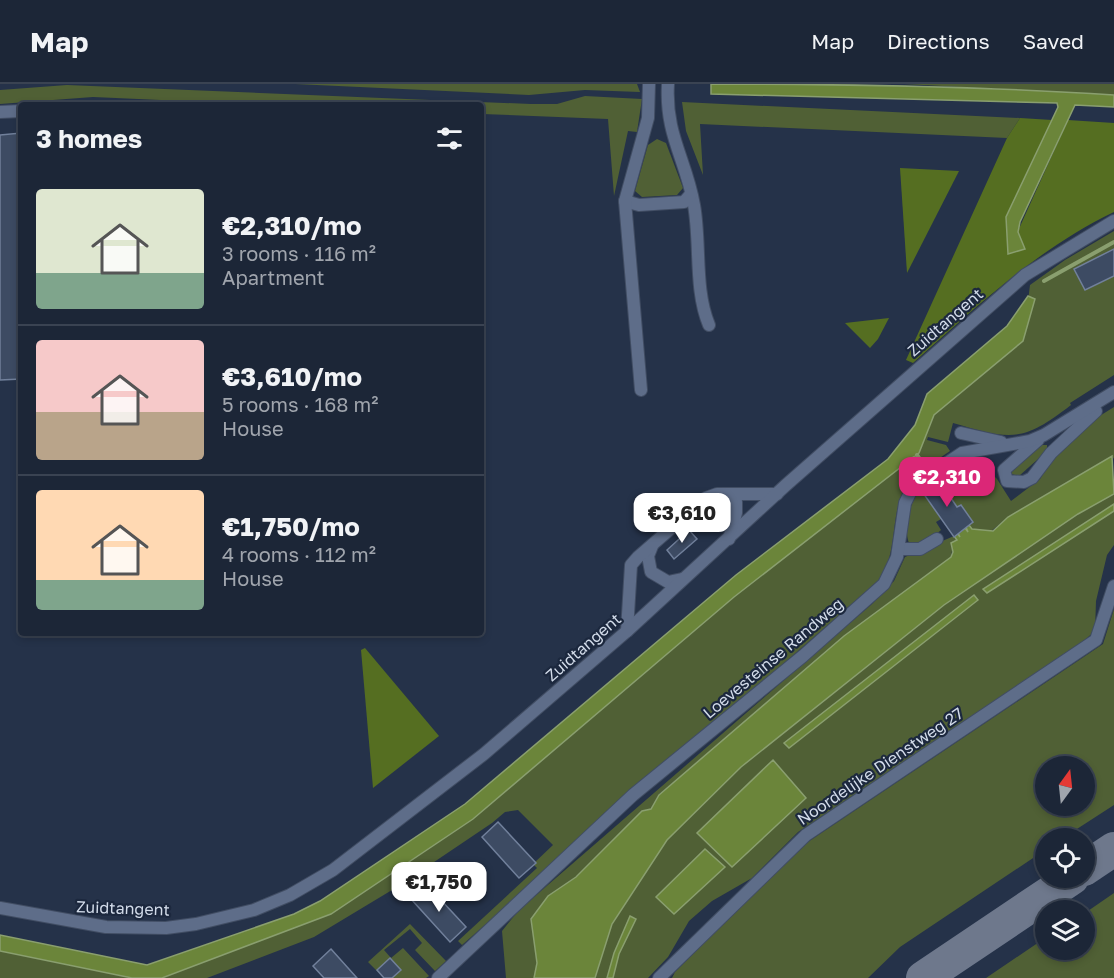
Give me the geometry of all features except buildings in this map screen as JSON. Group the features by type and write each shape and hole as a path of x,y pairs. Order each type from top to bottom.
{"lane":[{"path":"640,390 625,201 648,118 649,84"},
{"path":"668,84 669,127 691,194 704,306 709,325"},
{"path":"0,112 18,111"},
{"path":"625,201 639,205 684,202 691,194"},
{"name":"Zuidtangent","path":"0,908 105,927 166,928 195,924 254,910 290,895 333,870 484,754 627,631 777,494 1025,275 1114,221"},
{"path":"1044,435 1004,470 1007,481 1014,484 1032,478 1073,431 1114,394"},
{"name":"Loevesteinse Randweg","path":"438,978 633,795 803,656 884,584 899,549 907,496 916,483 962,453 973,449 1030,441 1044,435 1114,394"},
{"path":"961,433 1005,442 1030,441"},
{"path":"727,494 736,502 737,507 729,539"},
{"path":"627,631 632,565 652,546 706,498 727,494 777,494"},
{"path":"899,549 920,549 937,539"},
{"path":"652,546 648,565 655,576 668,582 684,579"},
{"name":"Noordelijke Dienstweg 27","path":"659,978 806,835 1096,640 1114,586"}],"shaded area":[{"path":"295,84 637,84 640,92 585,90 529,95"},
{"path":"711,84 1013,89 1114,95 1114,107 1075,105 1020,222 1018,232 1025,249 1008,254 1006,217 1058,107 1057,103 711,94"},
{"path":"904,84 1114,84 1114,95"},
{"path":"67,85 482,102 206,102 93,97 0,104 0,90"},
{"path":"585,96 642,99 637,132 628,131 614,196 608,119 484,114 484,102 557,104"},
{"path":"682,102 1020,118 1007,138 700,124 703,175 686,131"},
{"path":"1020,118 1052,120 1006,217 1008,253 1068,120 1114,123 1114,212 1059,243 1033,261 984,300 913,363 906,360 1007,138"},
{"path":"657,139 666,143 683,188 677,195 642,197 635,191 648,145"},
{"path":"900,168 959,171 907,273"},
{"path":"1114,231 1114,375 1070,403 1071,405 1054,417 1027,432 1003,435 953,423 948,442 928,437 927,440 946,445 950,451 928,466 935,477 965,458 980,455 965,465 967,469 979,461 997,479 1011,501 1040,479 1052,459 1090,422 1114,407 1114,459 1112,456 1008,517 990,532 972,529 969,525 973,522 961,505 954,510 922,465 953,510 946,515 914,470 945,516 942,518 910,472 913,478 900,501 890,556 878,581 462,945 458,941 537,868 533,864 553,845 518,810 505,812 397,887 314,937 207,978 162,978 331,914 473,819 734,597 919,453 934,415 1023,341 1030,285 1065,260"},
{"path":"1028,296 1035,299 1023,341 934,415 919,453 734,597 473,819 331,914 162,978 132,978 0,951 0,935 147,965 294,914 320,901 465,804 736,575 888,459 915,425 927,394 1007,326"},
{"path":"889,318 878,339 870,348 845,323"},
{"path":"1041,445 1047,445 1047,451 1019,476 1011,474 1011,470"},
{"path":"1112,456 1114,494 1078,514 944,605 741,767 667,840 612,924 595,978 534,978 537,963 531,919 548,896 576,877 642,811 651,809 659,795 844,636 951,557 953,552 951,543 957,540 954,536 957,533 960,537 958,533 965,528 968,532 966,527 969,525 972,529 993,531 1008,517"},
{"path":"920,489 941,519 936,522 941,530 925,544 909,543 907,537 908,515"},
{"path":"1114,494 1114,545 1107,555 1096,601 1095,631 1079,645 798,832 752,878 712,901 689,921 668,957 648,978 595,978 612,924 667,840 741,767 944,605 1078,514"},
{"path":"1114,504 1114,511 987,593 983,589"},
{"path":"954,536 957,540 953,545 951,557 910,587 659,794 651,809 642,811 576,877 548,896 531,919 537,963 534,978 506,978 502,931 519,910 872,604 894,581 905,557"},
{"path":"974,595 978,600 789,748 784,743"},
{"path":"1114,609 1114,805 1078,828 1035,828 1035,857 900,947 868,978 672,978 675,972 796,850 1103,644"},
{"path":"365,648 439,736 373,788 361,650"},
{"path":"773,760 806,798 732,867 697,833"},
{"path":"705,849 725,867 674,914 656,897"},
{"path":"1114,893 1114,978 986,978 1035,945 1035,960 1095,960 1095,906"},
{"path":"630,916 636,919 619,954 613,978 607,978 614,953"},
{"path":"410,924 446,961 435,971 415,950 422,943 410,929 384,950 391,958 403,948 429,976 426,978 384,978 368,962"},
{"path":"0,951 132,978 0,978"}],"waterway":[{"path":"1044,281 1114,242"},
{"path":"917,455 937,484"},
{"path":"914,458 934,486"},
{"path":"910,460 930,489"},
{"path":"906,463 926,492"}],"taxiway":[{"path":"1095,862 1114,849"},
{"path":"923,978 1057,888"}]}
